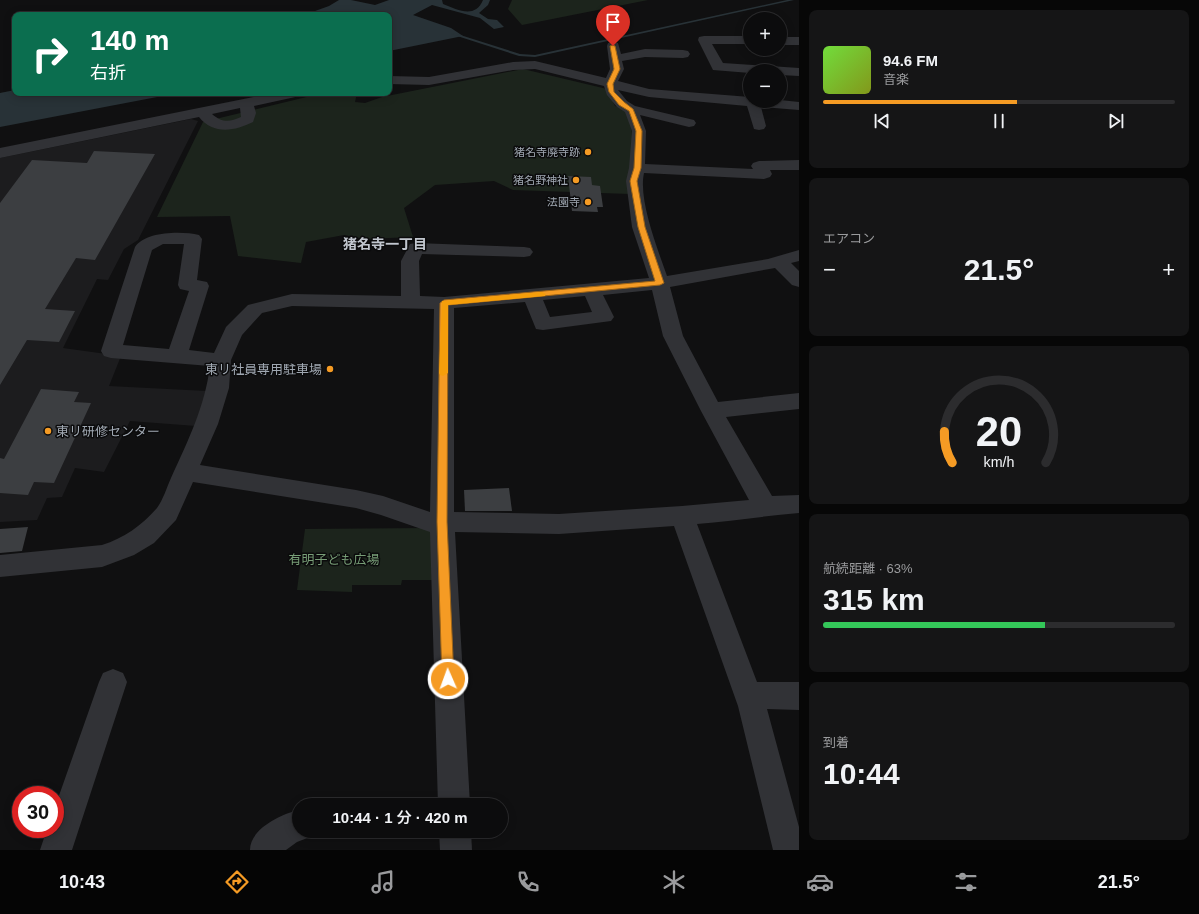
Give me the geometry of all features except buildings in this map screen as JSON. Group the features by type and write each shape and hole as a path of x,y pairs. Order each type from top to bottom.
{"street":[{"path":"743,40 704,40 718,67 799,72"},
{"path":"787,41 799,41"},
{"path":"683,54 614,53 617,69 610,84 612,92 622,104 631,110 642,111 689,123"},
{"path":"392,80 435,80 524,65 535,65 610,84 661,94 743,101"},
{"path":"0,153 280,96"},
{"path":"787,105 799,106"},
{"path":"754,108 758,126"},
{"path":"631,110 639,131 637,168 634,181 641,227 660,283 673,336 712,411 765,506"},
{"path":"637,168 764,174 759,166 799,165"},
{"path":"178,356 200,286 187,284 193,239 168,237 152,241 144,247 111,351 221,360"},
{"path":"411,302 410,261 416,248 524,252"},
{"path":"0,566 102,556 125,548 145,536 167,513 207,424 218,388 221,360 233,332 255,309 292,300 444,303 592,290 660,283 771,264 799,255"},
{"path":"778,262 799,281"},
{"path":"532,295 543,324 604,317 592,290"},
{"path":"444,303 442,522 454,798"},
{"path":"712,411 799,401"},
{"path":"186,472 356,499 383,506 428,522 559,524 682,516 753,509 765,506 799,504"},
{"path":"682,516 748,695 789,850"},
{"path":"56,850 113,682"},
{"path":"748,695 799,696"},
{"path":"266,850 266,845 292,828"},
{"path":"455,838 456,850"}],"shaded area":[{"path":"339,0 351,0 375,5 389,0 442,0 443,4 454,9 471,11 480,6 483,0 490,0 488,5 479,13 488,19 497,20 504,27 494,29 480,18 432,5 413,15 451,28 463,36 392,50 392,12 312,12 329,6"},
{"path":"12,91 12,96 162,96 0,127 0,93"},
{"path":"191,119 198,121 138,240 124,249 108,280 97,279 63,348 121,356 109,386 207,391 196,426 130,421 104,472 75,468 62,497 47,498 37,520 0,522 0,158"}],"green space":[{"path":"512,0 648,0 522,25 508,9"},
{"path":"523,69 607,89 615,106 631,114 633,162 630,194 513,190 494,181 435,185 404,208 413,237 365,239 344,235 306,242 301,263 238,256 230,216 157,217 203,122 311,96 356,96 355,102 365,103 392,95"},
{"name":"有明子ども広場","path":"428,528 435,533 437,580 402,580 401,585 352,585 352,592 297,590 305,529"}],"waterway":[{"path":"453,34 520,55 535,56 792,0"}],"slow traffic":[{"path":"443,373 444,303 542,294"}],"place":[{"name":"猪名寺廃寺跡","path":"588,152"},
{"name":"猪名野神社","path":"576,180"},
{"name":"法園寺","path":"588,202"},
{"name":"東リ社員専用駐車場","path":"330,369"},
{"name":"東リ研修センター","path":"48,431"}],"district":[{"name":"猪名寺一丁目","path":"385,244"}],"route":[{"path":"448,679 442,522 444,303 660,283 641,227 634,181 637,168 639,131 631,110 622,104 612,92 610,84 617,69 613,46"}]}
